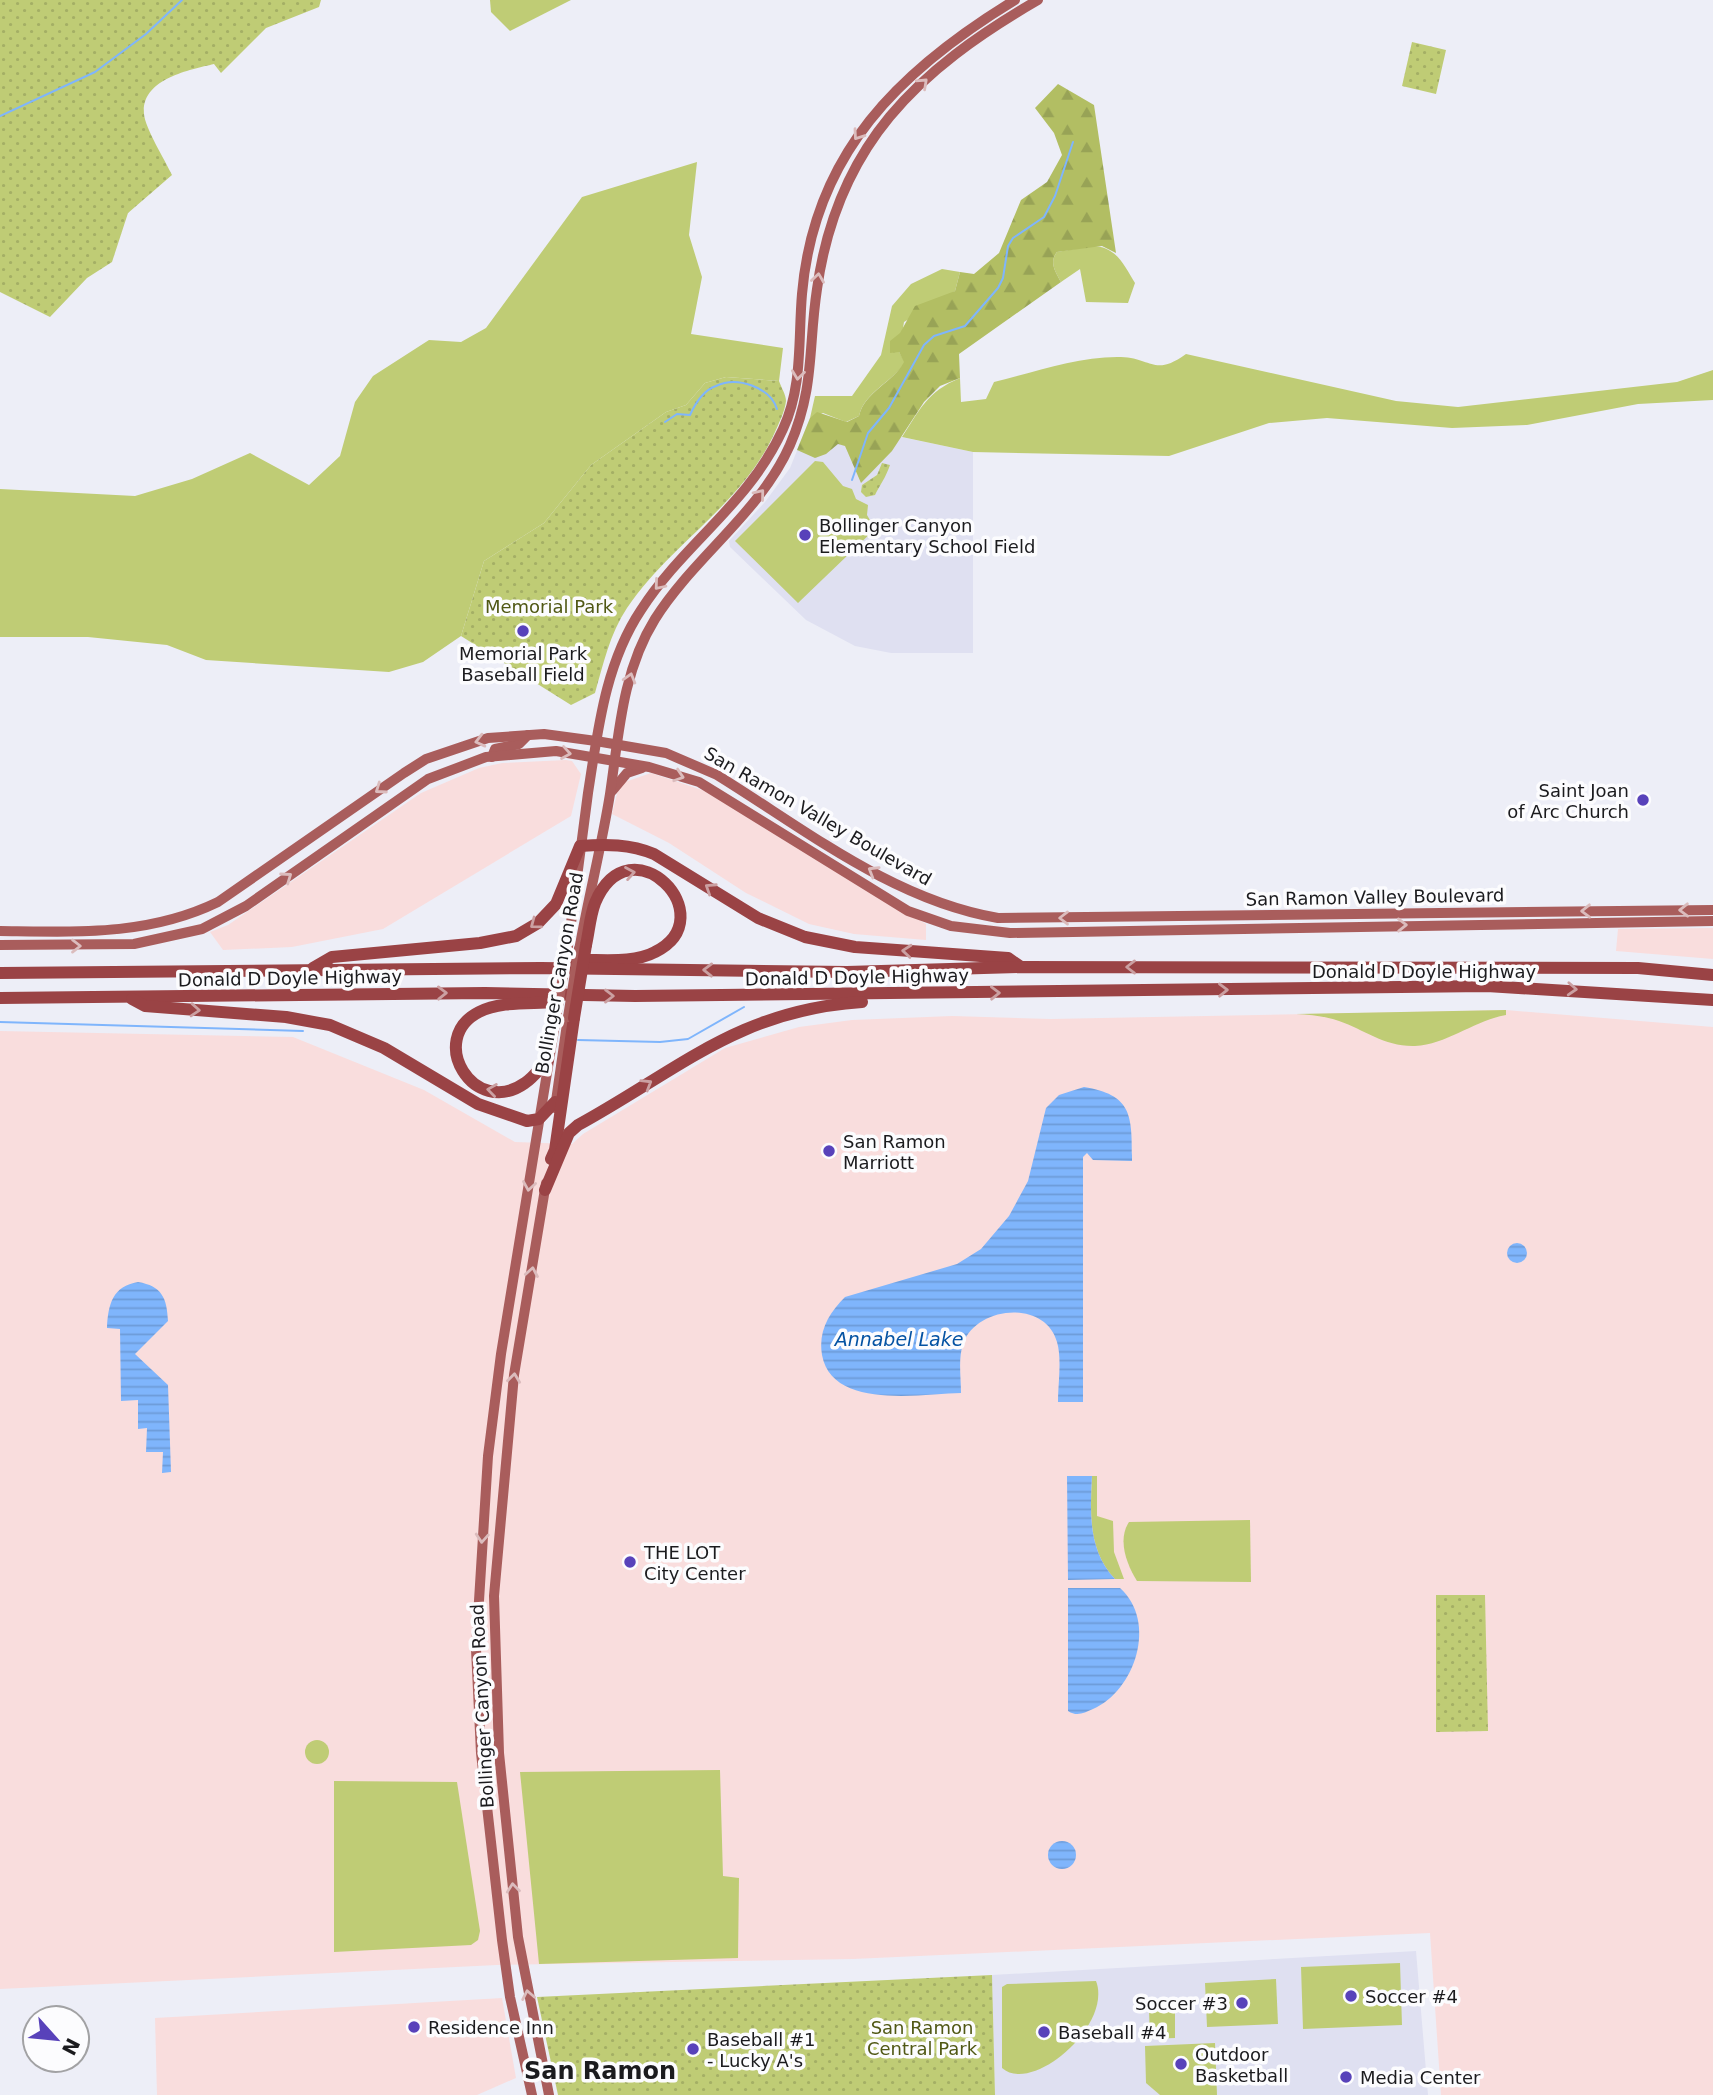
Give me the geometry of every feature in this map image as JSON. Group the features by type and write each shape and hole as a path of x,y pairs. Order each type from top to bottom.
{"highway":[{"path":"310,970 332,957 480,943 516,936 538,923 556,904 580,846 600,844 637,848 654,854 758,918 820,942 1008,958 1021,967"},
{"path":"541,968 550,961 635,958 656,952 666,945 678,926 680,915 675,893 661,877 629,870 620,874 602,890 594,904 583,945 566,1018 555,1150 549,1162"},
{"name":"Donald D Doyle Highway","path":"0,973 541,968 847,972 1021,967 1639,968 1713,975"},
{"name":"Donald D Doyle Highway","path":"0,998 485,993 583,996 902,994 1487,986 1713,1000"},
{"path":"545,1190 569,1133 578,1125 731,1034 784,1013 823,1006 882,1001 902,994"},
{"path":"548,1060 518,1087 506,1091 487,1091 463,1073 456,1051 457,1040 468,1019 488,1008 573,1002 583,996"},
{"path":"129,998 145,1006 286,1017 330,1025 384,1048 478,1104 527,1121 539,1119 555,1102"}],"main road":[{"name":"Bollinger Canyon Road","path":"549,2095 518,1937 499,1753 494,1596 514,1376 545,1190 566,1018 568,946 580,846 596,741 610,673 631,625 673,569 747,490 763,468 788,418 800,359 802,295 808,251 830,180 859,134 893,93 947,46 1015,0"},
{"name":"Bollinger Canyon Road","path":"583,945 610,794 613,761 631,673 655,619 681,583 766,486 798,426 813,359 815,299 822,248 839,196 854,166 884,123 947,61 996,24 1038,0"},
{"name":"San Ramon Valley Boulevard","path":"0,931 134,929 191,915 218,902 426,759 488,738 528,735 596,741 666,753 717,775 904,890 951,909 998,918 1713,910"},
{"path":"492,757 495,749 519,744 528,735"},
{"name":"San Ramon Valley Boulevard","path":"0,945 134,944 209,926 246,906 428,779 492,757 556,751 649,767 699,782 908,911 951,926 976,930 1010,933 1713,921"},
{"path":"610,794 627,774 649,767"},
{"name":"Bollinger Canyon Road","path":"533,2095 513,2010 502,1940 481,1753 476,1649 488,1456 501,1354 548,1060 566,1018"}],"shaded area":[{"path":"810,418 973,452 973,653 891,653 855,646 806,620 730,547 729,541 765,502 790,468"},
{"path":"572,761 581,774 571,816 383,929 292,947 223,950 210,932 228,925 421,793 479,768 502,763"},
{"path":"651,773 705,791 926,924 926,940 854,934 809,924 746,893 669,843 612,814 618,790 625,782"},
{"path":"1713,928 1713,959 1616,951 1618,929"},
{"path":"1506,1010 1713,1027 1713,2095 1441,2095 1430,1933 853,1959 497,1965 0,1989 0,1031 293,1037 424,1090 515,1142 572,1144 583,1134 725,1048 799,1027 852,1020 952,1016 1051,1019"},
{"path":"1416,1951 1428,2095 995,2095 992,1975"},
{"path":"502,1998 516,2078 477,2095 157,2095 155,2018"}],"green space":[{"path":"0,0 321,0 319,7 266,28 221,73 214,64 192,69 168,78 150,92 145,102 145,120 172,175 128,213 112,262 87,278 50,317 0,292"},
{"path":"490,0 571,0 510,31 491,12"},
{"path":"1412,42 1446,50 1436,94 1402,86"},
{"path":"1058,84 1094,105 1116,253 1102,246 1057,252 1053,263 1061,282 959,354 960,378 940,386 924,402 892,451 861,483 845,446 838,444 826,454 815,458 797,450 810,418 817,412 847,422 859,416 867,400 899,369 904,362 899,352 890,353 890,341 900,333 915,306 955,291 960,272 974,274 999,253 1021,200 1047,182 1062,155 1054,133 1035,108"},
{"path":"697,162 689,235 702,277 691,334 783,348 779,381 726,377 705,383 686,405 666,412 591,465 544,523 484,561 461,636 423,662 389,672 206,660 167,645 88,637 0,637 0,489 135,496 192,479 250,453 309,485 340,456 355,402 373,376 429,340 461,342 486,328 582,197"},
{"path":"1092,246 1113,253 1127,270 1135,283 1128,303 1086,302 1080,269 1061,282 1053,263 1057,252"},
{"path":"942,269 960,272 955,291 904,322 899,352 905,362 867,400 859,416 846,422 823,413 810,418 815,396 852,396 881,355 892,306 911,284"},
{"path":"1186,354 1396,401 1458,407 1677,382 1713,370 1713,400 1638,404 1527,425 1452,428 1327,418 1269,423 1169,456 973,452 902,437 932,395 960,378 961,402 986,399 994,382 1073,362 1121,357 1160,365 1175,361"},
{"name":"Memorial Park","path":"726,377 779,381 786,401 780,421 761,458 744,481 664,563 627,608 612,638 595,693 571,705 461,636 484,561 544,523 591,465 666,412 686,405 705,383"},
{"name":"Bollinger Canyon Elementary School Field","path":"815,461 823,462 843,486 852,489 856,499 868,505 867,515 875,529 798,603 735,541"},
{"path":"882,463 890,465 887,473 875,495 866,497 861,492 862,485 877,475"},
{"path":"1506,1010 1506,1015 1438,1041 1415,1046 1385,1041 1334,1019 1296,1014"},
{"path":"1092,1476 1097,1476 1097,1516 1113,1521 1114,1552 1124,1579 1115,1579 1106,1568 1095,1544 1091,1517"},
{"path":"1250,1520 1251,1582 1137,1581 1127,1560 1124,1537 1129,1522"},
{"path":"1436,1595 1485,1595 1488,1731 1436,1732"},
{"path":"317,1740 328,1747 329,1752 322,1763 317,1764 306,1757 305,1752 312,1741"},
{"path":"720,1770 723,1876 739,1878 738,1958 539,1964 520,1772"},
{"path":"334,1781 457,1782 480,1931 478,1940 471,1945 334,1952"},
{"name":"Soccer #4","path":"1400,1963 1402,2025 1303,2029 1301,1967"},
{"name":"San Ramon Central Park","path":"992,1975 995,2095 558,2095 537,1997"},
{"name":"Soccer #3","path":"1276,1979 1278,2024 1207,2027 1205,1983"},
{"name":"Baseball #4","path":"1096,1981 1098,1998 1093,2017 1082,2035 1067,2051 1032,2072 1015,2074 1002,2068 1002,1987 1007,1984"},
{"path":"1175,2009 1175,2038 1150,2039 1149,2010"},
{"name":"Outdoor Basketball","path":"1215,2043 1217,2095 1160,2095 1146,2083 1145,2046"}],"water":[{"name":"Annabel Lake","path":"1084,1087 1100,1091 1121,1102 1130,1120 1132,1161 1093,1160 1087,1153 1083,1157 1083,1402 1058,1402 1060,1364 1057,1342 1050,1328 1039,1319 1025,1314 995,1315 970,1331 963,1344 961,1356 961,1393 880,1395 842,1384 829,1372 821,1346 823,1330 834,1309 845,1297 957,1264 981,1249 1009,1216 1028,1181 1046,1108 1059,1095"},
{"path":"1517,1243 1524,1246 1527,1253 1524,1260 1517,1263 1510,1260 1507,1253 1510,1246"},
{"path":"138,1282 158,1290 166,1306 168,1321 135,1354 168,1385 171,1472 162,1473 163,1452 146,1452 147,1428 138,1429 138,1400 121,1401 120,1329 107,1328 109,1311 117,1292"},
{"path":"1067,1476 1092,1476 1091,1517 1095,1544 1106,1568 1115,1579 1068,1580"},
{"path":"1068,1588 1120,1588 1131,1602 1138,1619 1139,1636 1130,1672 1108,1700 1077,1714 1068,1711"},
{"path":"1062,1841 1072,1845 1076,1855 1072,1865 1062,1869 1052,1865 1048,1855 1052,1845"}],"waterway":[{"path":"0,116 95,72 146,34 182,0"},
{"path":"852,480 868,433 889,408 924,345 934,336 965,326 998,288 1003,278 1008,246 1013,238 1044,217 1055,196 1073,142"},
{"path":"665,422 677,414 690,415 704,394 724,383 743,383 760,389 773,401 777,409"},
{"path":"578,1040 660,1042 688,1039 744,1007"},
{"path":"0,1022 303,1031"}],"place":[{"name":"Bollinger Canyon Elementary School Field","path":"805,535"},
{"name":"Memorial Park Baseball Field","path":"523,631"},
{"name":"Saint Joan of Arc Church","path":"1643,800"},
{"name":"San Ramon Marriott","path":"829,1151"},
{"name":"THE LOT City Center","path":"630,1562"},
{"name":"Soccer #4","path":"1351,1996"},
{"name":"Soccer #3","path":"1242,2003"},
{"name":"Residence Inn","path":"414,2027"},
{"name":"Baseball #4","path":"1044,2032"},
{"name":"Baseball #1 - Lucky A's","path":"693,2049"},
{"name":"Outdoor Basketball","path":"1181,2064"},
{"name":"Media Center","path":"1346,2077"}],"district":[{"name":"San Ramon","path":"600,2071"}]}
